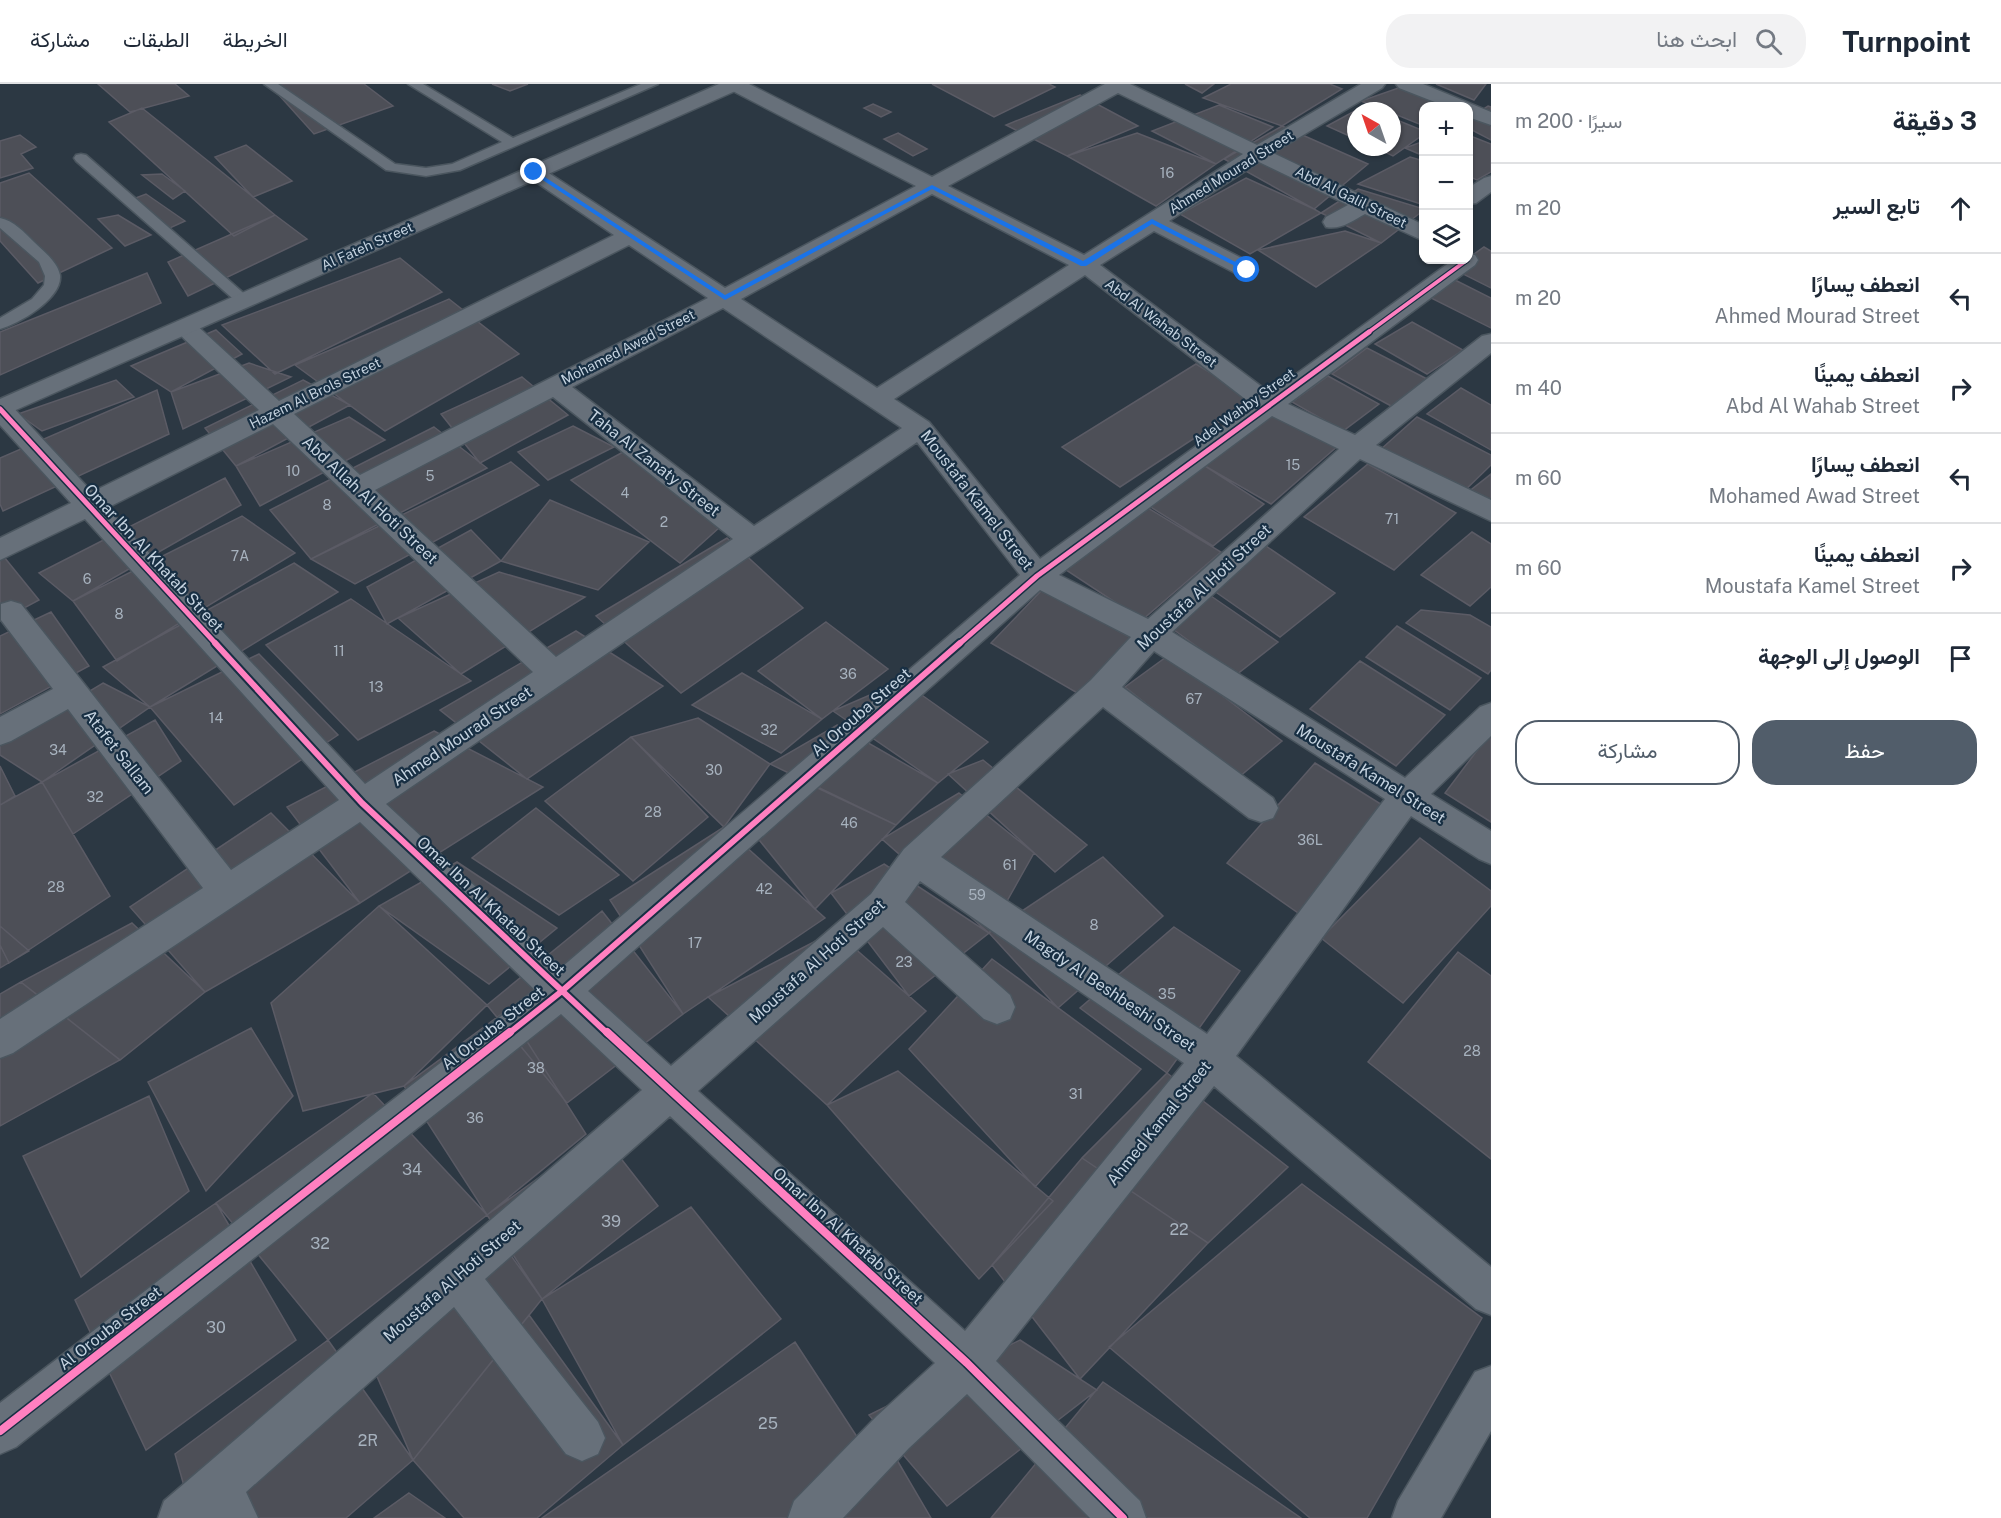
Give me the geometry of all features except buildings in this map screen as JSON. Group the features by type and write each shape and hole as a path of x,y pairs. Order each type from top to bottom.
{"street":[{"name":"Al Fateh Street","path":"0,409 734,84"},
{"name":"Abd Al Wahab Street","path":"734,84 1084,264 1268,404 1491,511"},
{"name":"Abd Al Galil Street","path":"1117,84 1419,231"},
{"name":"Mohamed Awad Street","path":"357,488 725,298 1117,84"},
{"name":"Ahmed Mourad Street","path":"878,398 1152,221 1375,84"},
{"path":"1406,84 1451,102"},
{"path":"1473,112 1491,119"},
{"name":"Moustafa Kamel Street","path":"534,172 921,428 1037,576 1150,634 1491,849"},
{"path":"1473,195 1491,183"},
{"path":"1334,222 1366,204"},
{"path":"1152,221 1247,270"},
{"name":"Hazem Al Brols Street","path":"0,550 630,236"},
{"name":"Adel Wahby Street","path":"1037,576 1268,404 1475,258"},
{"name":"Abd Allah Al Hoti Street","path":"185,327 554,673"},
{"name":"Moustafa Al Hoti Street","path":"181,1518 226,1503 457,1277 883,905 916,859 1102,689 1150,634 1358,446 1491,341"},
{"name":"Taha Al Zanaty Street","path":"555,386 753,540"},
{"name":"Omar Ibn Al Khatab Street","path":"0,409 362,803 562,991 967,1363 1123,1518"},
{"name":"Ahmed Mourad Street","path":"0,1040 362,803 921,428"},
{"name":"Al Orouba Street","path":"0,1431 562,991 1037,576"},
{"name":"Atafet Sallam","path":"11,612 226,892"},
{"path":"1102,689 1261,808"},
{"path":"0,732 73,692"},
{"name":"Ahmed Kamal Street","path":"811,1518 893,1432 967,1363 1211,1059 1406,797 1491,716"},
{"name":"Magdy Al Beshbeshi Street","path":"916,859 1211,1059 1491,1294"},
{"path":"883,905 997,1007"},
{"path":"457,1277 582,1438"},
{"path":"1415,1518 1491,1388"}],"lane":[{"path":"270,84 391,167 426,172 455,167 652,84"},
{"path":"414,84 512,143"},
{"path":"81,158 244,301"},
{"path":"0,222 14,230 50,267 52,281 44,297 38,302 25,312 0,324"}],"cycle path":[{"path":"0,1431 562,991 1037,576 1462,264"},
{"path":"0,409 362,803 562,991 967,1363 1123,1518"}],"route":[{"path":"534,172 725,298 932,187 1084,264 1152,221 1247,270"}]}
